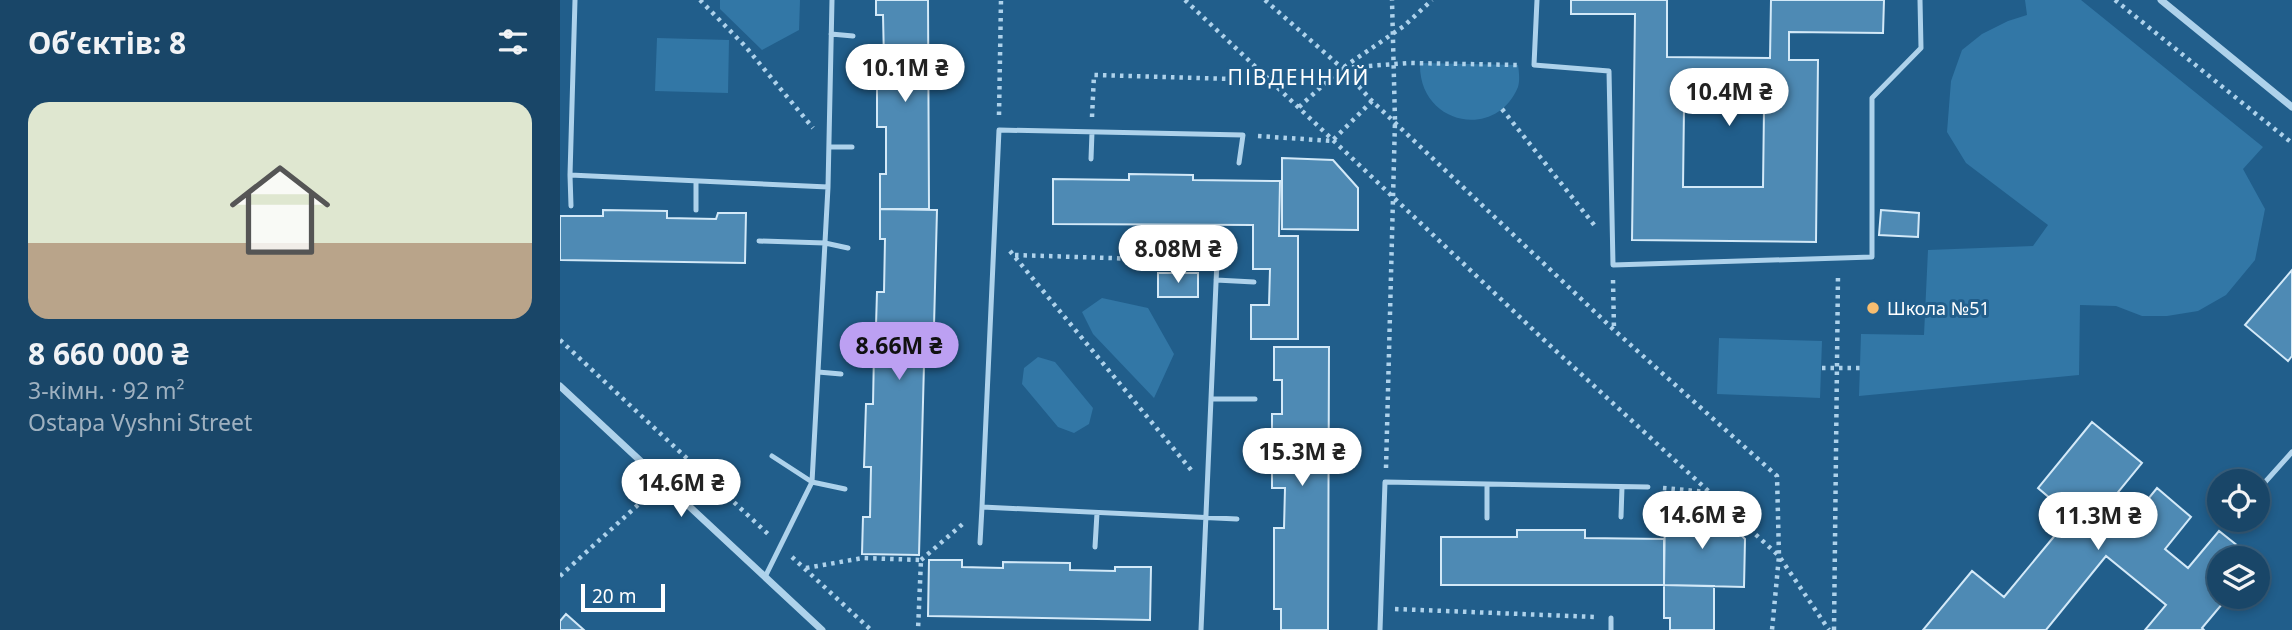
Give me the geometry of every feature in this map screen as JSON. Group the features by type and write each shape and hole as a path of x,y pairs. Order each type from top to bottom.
{"street":[{"path":"2161,0 2292,107"},
{"path":"560,386 822,630"}],"lane":[{"path":"571,206 575,0"},
{"path":"765,577 812,482 828,187 832,0"},
{"path":"1537,0 1534,65 1609,71 1613,265 1872,257 1872,98 1921,48 1920,0"},
{"path":"831,34 853,36"},
{"path":"980,543 999,130 1243,135 1239,163"},
{"path":"1091,159 1092,132"},
{"path":"829,147 852,147"},
{"path":"570,175 828,187"},
{"path":"696,181 696,210"},
{"path":"758,241 825,243 848,248"},
{"path":"1202,630 1217,260"},
{"path":"1216,280 1254,282"},
{"path":"818,372 841,374"},
{"path":"1211,398 1255,400"},
{"path":"2270,477 2292,452"},
{"path":"772,456 812,482 845,489"},
{"path":"1380,630 1385,482 1648,487"},
{"path":"1487,484 1487,518"},
{"path":"1621,517 1622,486"},
{"path":"982,507 1237,519"},
{"path":"1095,547 1097,513"},
{"path":"1611,618 1611,630"}],"path":[{"path":"700,0 745,46 829,147"},
{"path":"999,130 1001,0"},
{"path":"1185,0 1332,141 1779,556 1829,630"},
{"path":"1265,0 1342,68 1371,101 1614,330 1777,476 1779,556 1772,630"},
{"path":"1385,482 1395,121 1392,0"},
{"path":"1299,107 1342,68 1393,34 1432,0"},
{"path":"2115,0 2292,143"},
{"path":"1342,68 1394,63 1534,65"},
{"path":"1092,132 1094,75 1270,80"},
{"path":"1243,135 1332,141 1371,101"},
{"path":"1502,109 1613,248"},
{"path":"994,231 1207,488"},
{"path":"1014,255 1217,260"},
{"path":"1834,630 1839,258"},
{"path":"1613,265 1614,330"},
{"path":"560,340 871,630"},
{"path":"1822,368 1860,368"},
{"path":"560,576 662,483"},
{"path":"1648,487 1709,492"},
{"path":"805,569 863,558 921,560 982,507"},
{"path":"918,630 921,560"},
{"path":"1381,608 1611,618"}],"shaded area":[{"path":"720,0 800,0 799,30 762,50 720,9"},
{"path":"2025,0 2081,0 2263,147 2243,169 2265,209 2255,260 2226,295 2198,311 2167,316 2142,316 2116,306 2080,305 2079,375 1859,396 1861,334 1924,335 1928,250 2033,246 2048,225 1966,163 1947,132 1951,81 1962,50 1982,34 2027,15"},
{"path":"657,38 729,40 728,93 655,91"},
{"path":"1420,63 1518,65 1519,84 1507,104 1493,115 1460,119 1444,112 1431,100 1423,84"},
{"path":"1102,298 1148,308 1174,354 1154,398 1093,334 1082,312"},
{"path":"1719,338 1822,341 1820,398 1717,394"},
{"path":"1038,357 1055,362 1093,408 1089,424 1074,433 1058,427 1022,384 1024,368"}],"building":[{"path":"876,0 928,0 929,209 880,209 880,174 886,174 886,127 877,127 877,61 884,61 883,15 876,15"},
{"path":"1571,0 1667,0 1667,57 1770,58 1771,0 1884,0 1883,33 1789,32 1789,60 1818,60 1816,242 1632,240 1635,14 1571,14","holes":["1684,107 1764,108 1763,187 1683,187"]},
{"path":"1282,158 1333,160 1358,188 1358,230 1282,229"},
{"path":"1129,174 1193,175 1193,180 1280,181 1279,236 1298,236 1298,339 1251,339 1251,305 1269,305 1270,269 1253,269 1253,225 1053,224 1053,179 1129,180"},
{"path":"880,209 937,210 934,326 925,326 919,555 862,554 863,517 870,517 871,467 864,467 866,404 873,404 874,351 867,351 867,326 876,326 877,292 884,292 885,239 880,239"},
{"path":"603,210 667,211 667,218 716,219 718,213 746,213 745,263 560,260 560,216 603,216"},
{"path":"1881,210 1919,213 1918,237 1879,235"},
{"path":"2292,270 2292,356 2288,361 2245,325"},
{"path":"1158,273 1198,273 1198,297 1158,297"},
{"path":"1274,347 1329,347 1328,630 1281,630 1281,609 1274,609 1274,528 1284,528 1285,488 1272,488 1272,414 1282,414 1282,380 1274,380"},
{"path":"2092,422 2142,463 2105,508 2127,525 2157,488 2191,517 2165,549 2188,568 2218,532 2238,546 2207,546 2207,609 2218,609 2202,628 2204,630 2145,630 2166,605 2106,556 2046,630 1923,630 1972,571 2004,597 2071,516 2038,488"},
{"path":"1665,509 1720,514 1745,539 1744,587 1664,585"},
{"path":"1517,530 1585,530 1585,538 1664,539 1664,585 1441,585 1441,537 1517,537"},
{"path":"929,560 962,560 962,567 1003,568 1003,562 1070,563 1070,570 1115,571 1115,567 1151,567 1150,620 928,616"},
{"path":"1664,585 1714,586 1714,630 1670,630 1670,618 1664,618"},
{"path":"566,614 584,630 560,630 560,621"}],"place":[{"name":"Школа №51","path":"1873,308"}],"district":[{"name":"ПІВДЕННИЙ","path":"1299,77"}]}
